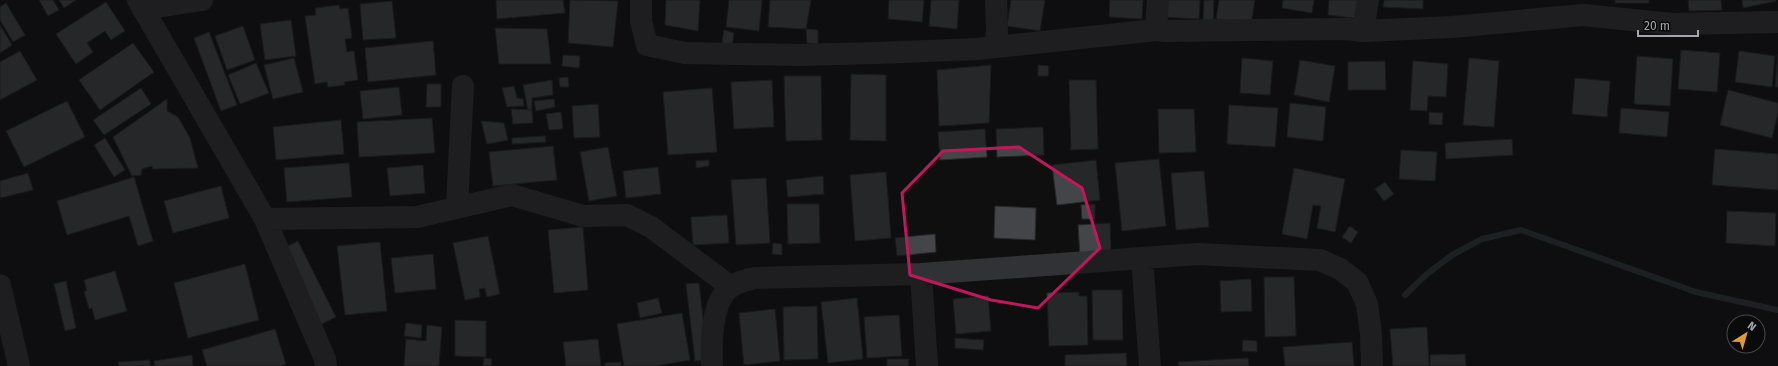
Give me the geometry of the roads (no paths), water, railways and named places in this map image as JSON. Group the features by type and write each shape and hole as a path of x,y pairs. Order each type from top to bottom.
{"street":[{"path":"202,0 141,4 265,219 325,359 326,366"},
{"path":"641,0 641,22 647,44 685,53 798,55 869,54 995,47 1156,30 1166,32 1348,29 1363,31 1452,27 1583,7 1672,24 1778,22"},
{"path":"995,47 997,32 996,0"},
{"path":"1156,30 1158,0"},
{"path":"1363,31 1368,0"},
{"path":"458,207 463,86"},
{"path":"265,219 417,217 512,195 583,216 627,215 651,227 731,286"},
{"path":"712,366 715,312 721,298 731,286 754,278 920,274 1198,254 1320,260 1340,270 1357,282 1367,304 1371,334 1372,366"},
{"path":"1142,258 1150,366"},
{"path":"920,274 927,366"},
{"path":"0,285 19,366"}],"waterway":[{"path":"1405,295 1427,274 1452,255 1482,239 1521,230 1696,292 1778,310"}]}
